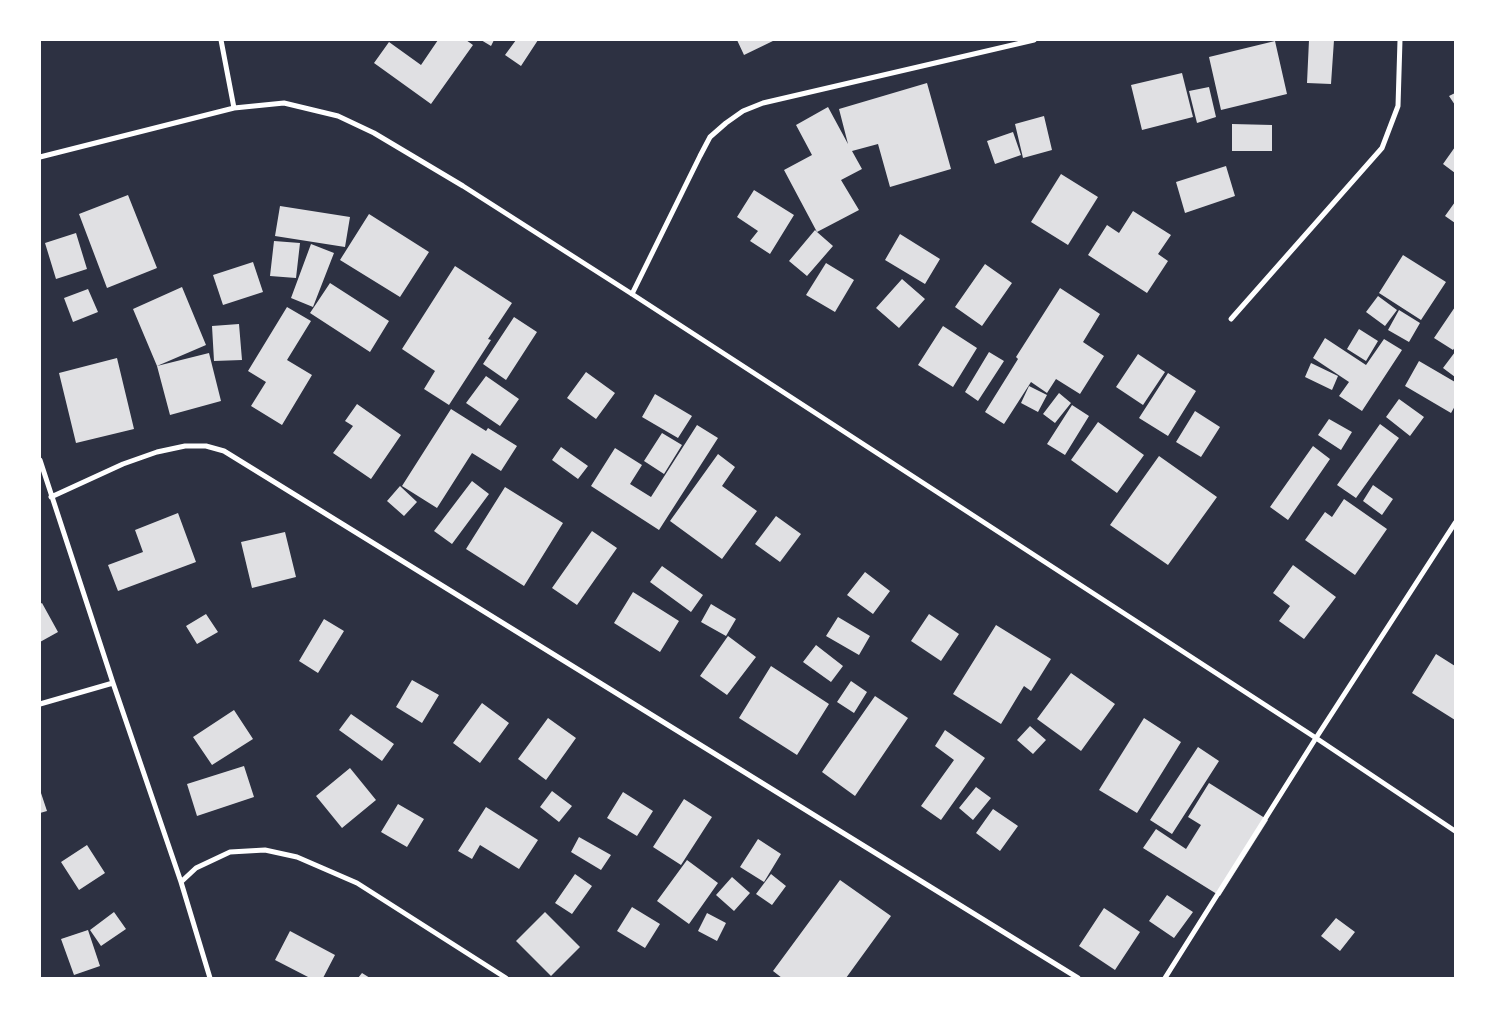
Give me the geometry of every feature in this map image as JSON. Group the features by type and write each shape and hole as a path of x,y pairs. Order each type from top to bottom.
{"street":[{"path":"221,40 234,108"},
{"path":"632,294 710,138 743,111 763,102 1034,40"},
{"path":"1231,320 1382,148 1398,106 1400,40"},
{"path":"40,156 234,108 284,103 338,116 374,133 463,186 632,294 1316,738 1455,831"},
{"path":"51,497 123,464 157,452 185,446 206,446 224,450 1078,978"},
{"path":"40,460 181,882 210,978"},
{"path":"1164,978 1455,523"},
{"path":"40,704 113,683"},
{"path":"181,882 196,868 230,852 265,850 297,857 357,883 506,978"}],"building":[{"path":"438,40 466,40 473,45 431,104 374,63 389,42 421,65"},
{"path":"481,40 494,40 491,46"},
{"path":"516,40 538,40 521,66 505,55"},
{"path":"737,40 775,40 744,55"},
{"path":"1309,40 1334,40 1331,84 1307,83"},
{"path":"1275,41 1287,94 1221,110 1209,57"},
{"path":"1182,73 1193,117 1142,130 1131,85"},
{"path":"927,83 951,169 890,187 878,144 852,151 862,169 841,180 859,210 817,232 784,170 812,155 796,125 828,107 848,144 839,109"},
{"path":"1209,87 1216,117 1197,123 1189,91"},
{"path":"1455,93 1455,105 1449,96"},
{"path":"1044,116 1052,150 1023,158 1015,124"},
{"path":"1232,124 1272,125 1272,151 1232,151"},
{"path":"1013,132 1021,155 995,164 987,141"},
{"path":"1455,147 1455,173 1443,164"},
{"path":"1226,166 1235,196 1185,213 1176,182"},
{"path":"1061,174 1098,197 1068,245 1031,222"},
{"path":"754,190 794,215 770,254 750,241 758,231 737,217"},
{"path":"128,195 157,268 107,288 79,214"},
{"path":"1455,202 1455,223 1445,216"},
{"path":"280,206 350,217 345,247 275,236"},
{"path":"1133,211 1171,235 1158,254 1168,261 1147,293 1088,255 1107,225 1119,233"},
{"path":"369,214 429,252 400,297 340,260"},
{"path":"815,230 833,246 807,276 789,261"},
{"path":"76,233 87,269 56,279 45,243"},
{"path":"900,234 940,259 925,284 885,260"},
{"path":"274,241 300,243 296,278 270,276"},
{"path":"311,244 334,253 313,307 291,298"},
{"path":"1403,255 1446,282 1421,320 1379,293"},
{"path":"253,262 263,292 223,305 213,275"},
{"path":"826,263 854,280 835,312 806,295"},
{"path":"985,264 1012,283 982,326 955,307"},
{"path":"455,266 512,303 488,339 491,340 449,405 424,389 435,371 402,349"},
{"path":"902,279 925,299 899,328 876,308"},
{"path":"330,283 389,321 370,352 310,313"},
{"path":"182,287 206,345 157,366 133,309"},
{"path":"1060,288 1100,314 1083,342 1104,356 1080,394 1056,379 1047,393 1031,382 1004,424 985,412 1018,359 1016,357"},
{"path":"88,289 98,312 73,322 64,298"},
{"path":"1378,296 1397,310 1385,326 1366,312"},
{"path":"287,307 311,321 287,360 312,375 282,425 251,406 266,382 248,371"},
{"path":"1455,307 1455,347 1453,350 1434,338"},
{"path":"1399,310 1420,323 1409,342 1388,330"},
{"path":"514,317 537,332 506,380 483,364"},
{"path":"239,324 242,360 214,361 212,326"},
{"path":"943,326 977,348 953,387 918,365"},
{"path":"1359,329 1378,341 1366,361 1347,349"},
{"path":"1325,338 1366,365 1384,339 1402,350 1362,411 1339,396 1349,382 1313,358"},
{"path":"989,352 1004,361 978,401 965,392"},
{"path":"1455,352 1455,377 1443,368"},
{"path":"209,353 221,401 170,415 157,366"},
{"path":"1138,354 1165,372 1143,405 1116,387"},
{"path":"117,358 134,429 76,443 59,373"},
{"path":"1419,361 1455,382 1455,406 1451,413 1405,386"},
{"path":"1311,363 1338,376 1332,390 1305,377"},
{"path":"586,372 615,393 596,419 567,398"},
{"path":"1168,373 1196,391 1168,436 1139,418"},
{"path":"486,376 519,399 500,426 466,403"},
{"path":"1029,386 1047,395 1038,412 1021,403"},
{"path":"1059,393 1071,403 1055,423 1043,414"},
{"path":"655,394 692,416 678,438 642,417"},
{"path":"1399,399 1424,417 1410,436 1386,417"},
{"path":"357,404 401,435 371,479 333,453 353,426 345,421"},
{"path":"1072,405 1089,416 1065,455 1047,444"},
{"path":"451,409 486,431 488,428 517,446 501,471 472,453 437,508 402,486"},
{"path":"1195,411 1220,427 1201,457 1176,442"},
{"path":"1329,419 1352,432 1341,450 1318,435"},
{"path":"1098,422 1144,455 1117,493 1071,460"},
{"path":"1380,424 1399,438 1356,498 1337,485"},
{"path":"697,425 718,438 659,530 591,486 615,448 642,465 630,484 651,497"},
{"path":"662,433 682,445 664,474 644,461"},
{"path":"1313,446 1330,459 1288,520 1270,507"},
{"path":"561,447 588,466 578,479 552,460"},
{"path":"718,454 735,467 722,486 757,511 722,559 670,521"},
{"path":"1159,456 1217,497 1168,565 1110,525"},
{"path":"472,481 489,494 452,544 434,531"},
{"path":"1373,485 1393,499 1382,515 1363,501"},
{"path":"400,486 417,502 404,516 387,501"},
{"path":"505,487 563,523 524,586 466,549"},
{"path":"1344,499 1387,529 1355,575 1305,540 1325,512 1332,517"},
{"path":"178,513 196,562 118,591 108,565 143,552 135,530"},
{"path":"776,516 801,534 780,562 755,544"},
{"path":"592,531 617,548 577,605 552,588"},
{"path":"285,532 296,577 252,588 241,542"},
{"path":"1293,565 1336,597 1304,639 1279,621 1290,606 1273,593"},
{"path":"662,566 703,595 691,612 650,582"},
{"path":"865,572 890,591 873,614 847,595"},
{"path":"633,592 679,621 660,652 614,623"},
{"path":"42,603 58,632 40,642 40,604"},
{"path":"711,604 736,619 726,636 701,622"},
{"path":"206,614 218,632 197,644 186,626"},
{"path":"929,614 959,634 941,661 911,641"},
{"path":"838,617 870,636 859,655 826,636"},
{"path":"324,619 344,631 318,673 299,661"},
{"path":"996,625 1051,659 1031,691 1024,686 1001,724 953,694"},
{"path":"728,636 756,657 727,695 700,676"},
{"path":"816,645 843,666 831,682 803,662"},
{"path":"1436,654 1455,666 1455,720 1412,693"},
{"path":"771,666 829,704 797,755 739,718"},
{"path":"1071,673 1115,704 1081,751 1037,719"},
{"path":"412,680 439,695 422,723 396,707"},
{"path":"851,681 867,692 854,713 837,702"},
{"path":"875,696 908,718 855,796 822,772"},
{"path":"482,703 509,723 480,763 453,743"},
{"path":"234,710 253,739 212,765 193,737"},
{"path":"351,714 394,744 382,761 339,730"},
{"path":"548,718 576,738 546,780 518,759"},
{"path":"1144,718 1181,742 1137,813 1099,790"},
{"path":"1030,726 1046,740 1033,754 1017,740"},
{"path":"945,730 985,758 941,820 921,806 954,760 935,746"},
{"path":"1198,747 1219,761 1172,834 1150,820"},
{"path":"244,766 254,797 197,816 187,784"},
{"path":"350,768 376,800 342,828 316,796"},
{"path":"1209,783 1268,820 1220,896 1143,848 1156,829 1186,849 1201,825 1188,817"},
{"path":"976,787 991,798 973,820 959,808"},
{"path":"40,790 47,811 40,813"},
{"path":"552,791 572,806 559,822 540,807"},
{"path":"623,792 653,811 637,836 607,818"},
{"path":"684,799 712,817 681,865 653,847"},
{"path":"398,804 424,819 407,847 381,832"},
{"path":"486,807 538,840 519,869 480,845 472,859 458,851"},
{"path":"993,809 1018,826 1000,851 976,833"},
{"path":"579,837 611,855 601,870 571,852"},
{"path":"758,839 781,854 764,882 740,867"},
{"path":"87,845 105,873 79,890 61,862"},
{"path":"687,860 718,883 689,924 657,901"},
{"path":"575,874 592,886 572,914 555,903"},
{"path":"771,874 786,886 772,905 756,894"},
{"path":"732,877 750,893 734,911 716,895"},
{"path":"840,880 891,916 846,978 782,978 773,971"},
{"path":"1167,895 1193,912 1174,938 1149,921"},
{"path":"632,907 660,924 645,948 617,931"},
{"path":"1104,908 1140,932 1115,970 1079,946"},
{"path":"114,912 126,929 101,946 90,930"},
{"path":"545,912 580,947 551,976 516,941"},
{"path":"707,913 726,923 717,941 698,931"},
{"path":"1336,918 1355,932 1340,951 1321,936"},
{"path":"88,930 100,966 74,975 61,939"},
{"path":"290,931 335,955 323,978 310,978 275,960"},
{"path":"362,973 370,978 358,978"}]}
